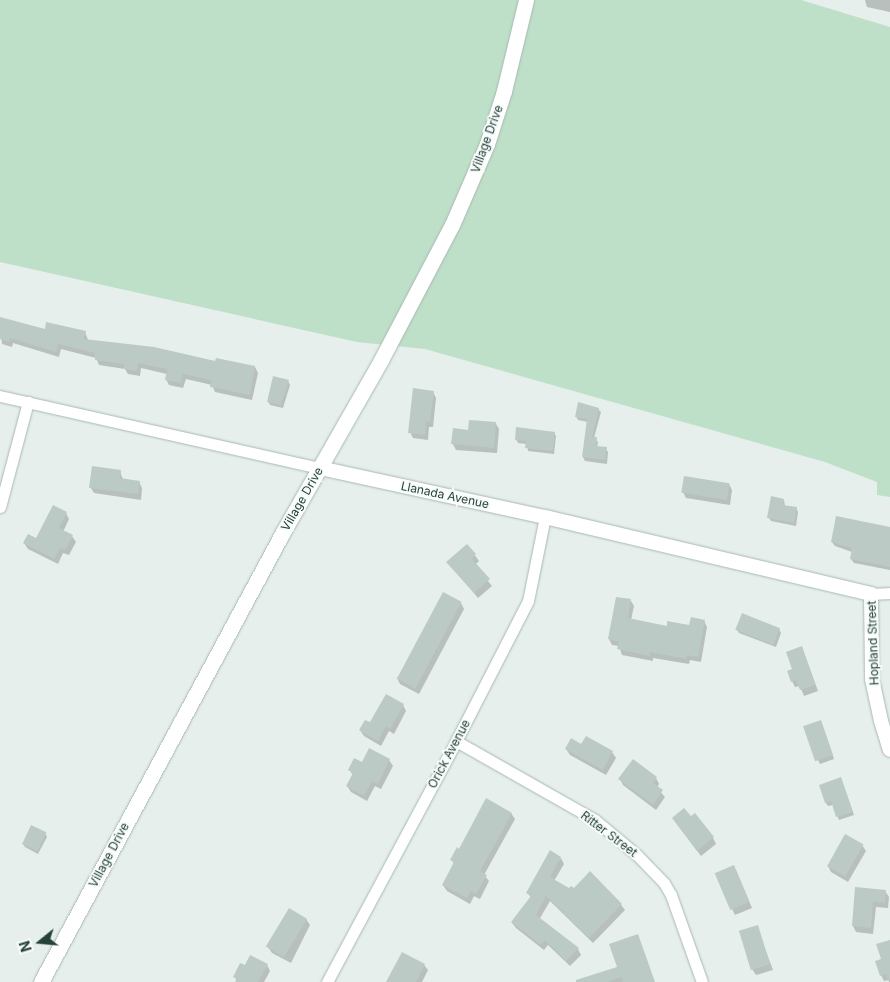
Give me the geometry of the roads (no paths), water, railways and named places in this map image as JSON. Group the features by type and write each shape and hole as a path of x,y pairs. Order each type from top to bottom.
{"main road":[{"name":"Village Drive","path":"41,982 283,532 320,468 452,225 487,144 504,91 526,0"}],"street":[{"name":"Llanada Avenue","path":"0,396 546,517 871,594 890,593"},
{"path":"0,507 28,402"},
{"name":"Orick Avenue","path":"327,982 528,601 546,517"},
{"name":"Hopland Street","path":"871,594 872,678 881,721 890,750"},
{"name":"Ritter Street","path":"456,740 595,820 637,854 664,883 671,895 702,982"}]}
